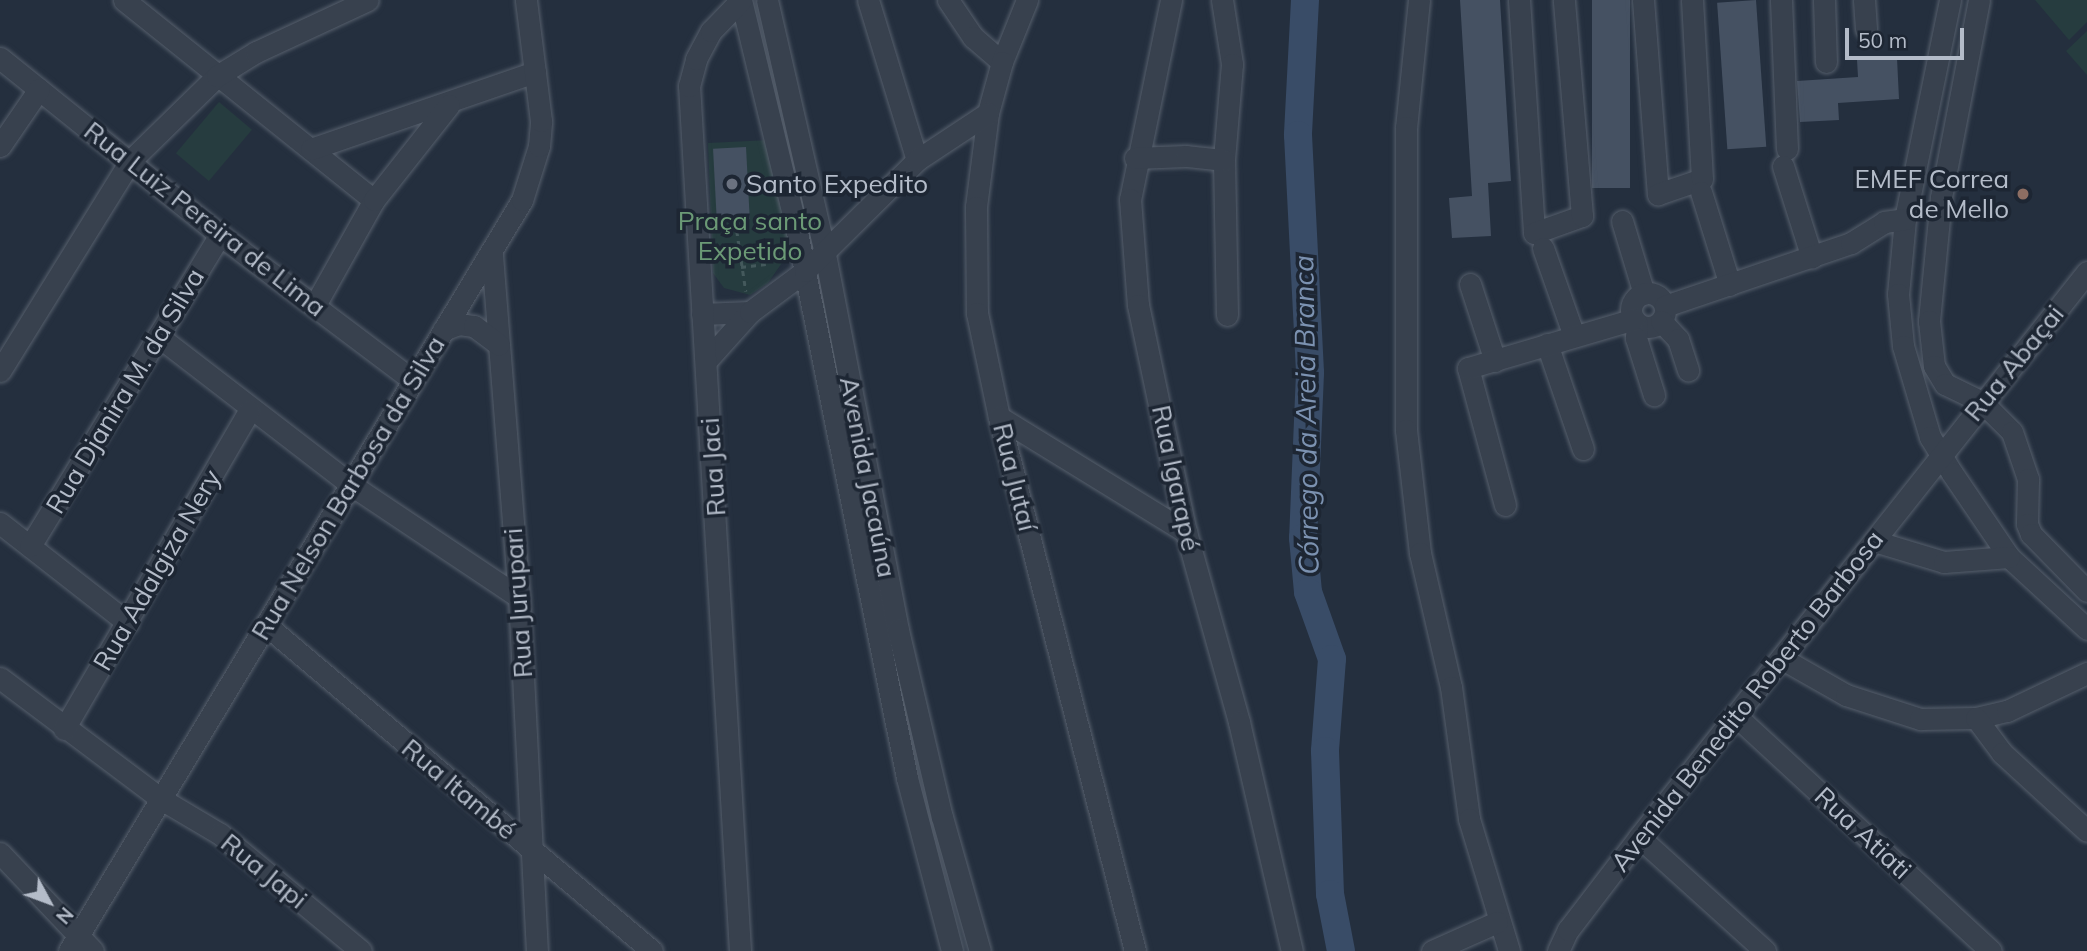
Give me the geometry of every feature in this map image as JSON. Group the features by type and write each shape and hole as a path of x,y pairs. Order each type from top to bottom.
{"street":[{"path":"0,371 130,161 217,76 267,46 368,0"},
{"name":"Rua Nelson Barbosa da Silva","path":"80,946 160,799 411,379 492,254 522,200 539,146 541,121 526,0"},
{"name":"Avenida Jacaúna","path":"741,0 805,271 907,778 952,951"},
{"name":"Rua Jaci","path":"740,951 689,86 696,59 711,31 741,0"},
{"name":"Avenida Jacaúna","path":"767,0 824,249 898,630 942,817 980,951"},
{"path":"867,0 917,160"},
{"path":"948,0 973,37 1002,62"},
{"name":"Rua Jutaí","path":"1027,0 1002,62 988,113 974,262 977,313 999,417 1135,951"},
{"name":"Rua Igarapé","path":"1171,0 1135,158 1130,237 1138,305 1186,532 1248,760 1292,951"},
{"path":"1222,0 1232,64 1224,160 1227,316"},
{"path":"1419,0 1406,127 1406,430 1420,553 1451,687 1469,819 1497,922 1509,951"},
{"path":"1519,0 1534,233 1582,216 1564,0"},
{"path":"1643,0 1658,194 1702,179 1692,0"},
{"path":"1781,0 1785,157 1812,258"},
{"path":"1824,0 1826,62"},
{"path":"1864,0 1866,29"},
{"path":"1950,0 1905,219 1899,267 1900,324 1923,417 1942,455 2009,557 2087,629"},
{"path":"1979,0 1941,198 1929,321 1938,376 1982,402 1999,416 2022,452 2031,534 2087,591"},
{"path":"126,1 374,200"},
{"name":"Rua Luiz Pereira de Lima","path":"0,58 220,235 411,379"},
{"path":"311,149 449,105 535,72"},
{"path":"0,146 39,89"},
{"path":"315,306 374,200 449,105"},
{"path":"706,361 750,312 805,271 824,249 917,160 988,113"},
{"path":"1135,158 1186,156 1224,160"},
{"path":"1701,192 1730,285"},
{"path":"1505,505 1468,368 1574,336 1636,321 1647,327 1663,314 1730,285 1851,243 1884,222 1905,219"},
{"path":"1622,221 1644,294"},
{"name":"Rua Djanira M. da Silva","path":"30,546 220,235"},
{"path":"1543,248 1574,336"},
{"name":"Rua Jurupari","path":"492,254 519,597 537,951"},
{"name":"Rua Abaçai","path":"1942,455 1982,402 2086,278"},
{"path":"1470,285 1494,361"},
{"path":"1654,395 1636,338 1636,321 1632,307 1644,294 1655,294 1678,339 1688,370"},
{"path":"702,314 750,312"},
{"path":"1900,324 1929,321"},
{"path":"443,330 459,324 474,326 499,345"},
{"path":"158,336 249,411 349,484 519,597"},
{"path":"1547,344 1583,450"},
{"name":"Rua Adalgiza Nery","path":"64,729 128,624 249,411"},
{"path":"999,417 1186,532"},
{"name":"Avenida Benedito Roberto Barbosa","path":"1558,951 1568,930 1639,837 1942,455"},
{"path":"0,523 128,624"},
{"path":"1874,541 1944,562 2009,557"},
{"name":"Rua Itambé","path":"266,625 652,951"},
{"path":"1781,658 1846,695 1896,714 1976,718 2029,703 2087,673"},
{"name":"Rua Japi","path":"0,678 160,799 220,834 361,951"},
{"name":"Rua Atiati","path":"1735,715 1991,951"},
{"path":"1976,718 2002,753 2087,831"},
{"path":"1639,837 1765,951"},
{"path":"0,853 80,946"},
{"path":"1432,951 1497,922"}],"path":[{"path":"737,231 750,312"},
{"path":"741,267 766,264"}],"green space":[{"path":"2035,0 2087,0 2087,22 2069,40"},
{"path":"2087,31 2087,75 2066,51"},
{"path":"219,102 252,130 209,181 176,153"},
{"name":"Praça santo Expetido","path":"770,140 789,234 786,257 768,283 750,295 724,288 713,273 708,143"}],"building":[{"path":"1460,0 1500,0 1511,181 1488,183 1491,236 1452,238 1449,198 1472,196"},
{"path":"1592,0 1630,0 1630,188 1592,188"},
{"path":"1756,0 1766,147 1727,149 1717,3"},
{"path":"1897,58 1899,99 1838,103 1839,120 1800,122 1797,81 1858,77 1857,60"},
{"name":"Santo Expedito","path":"746,147 750,219 717,221 713,149"}],"waterway":[{"name":"Córrego da Areia Branca","path":"1305,0 1298,135 1310,373 1303,538 1308,592 1332,659 1325,751 1330,894 1341,951"}],"place":[{"name":"Santo Expedito","path":"732,184"},
{"name":"EMEF Correa de Mello","path":"2023,194"}]}
